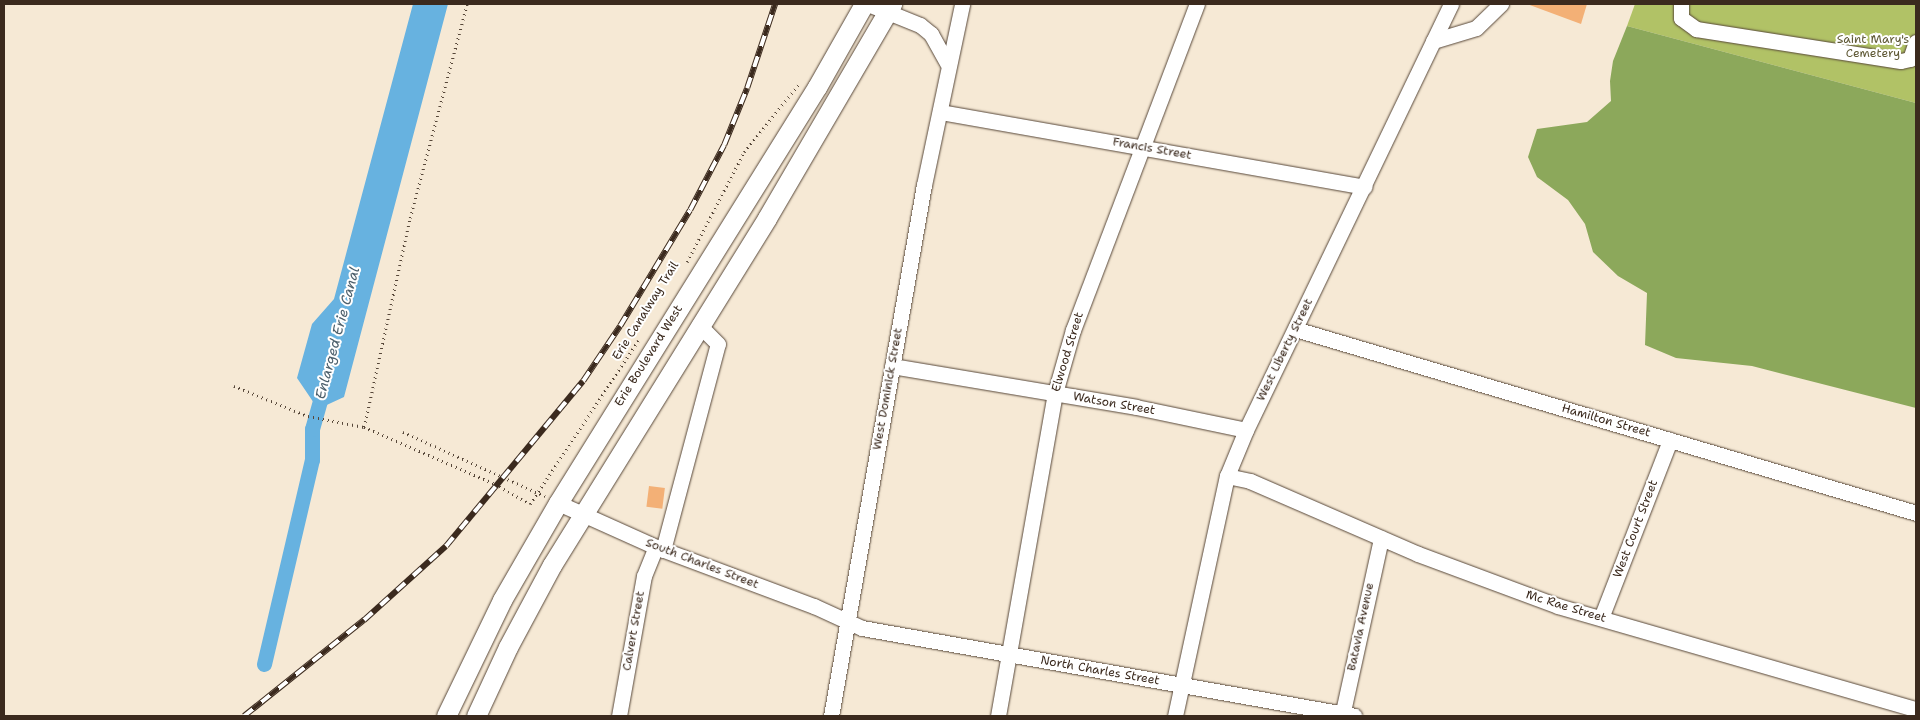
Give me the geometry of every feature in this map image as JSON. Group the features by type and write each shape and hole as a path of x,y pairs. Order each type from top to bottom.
{"main road":[{"name":"Erie Boulevard West","path":"446,716 502,600 558,503 818,88 864,4"},
{"path":"476,716 508,647 583,513 767,218 890,8"}],"street":[{"path":"868,4 890,8 920,25 931,34 947,63"},
{"name":"West Dominick Street","path":"831,716 892,366 940,112 947,63 962,4"},
{"name":"Elwood Street","path":"998,716 1055,393 1073,330 1197,4"},
{"name":"West Liberty Street","path":"1175,716 1227,476 1246,430 1451,4"},
{"path":"1434,41 1476,28 1501,4"},
{"path":"1681,4 1681,18 1696,30 1901,61 1910,59 1916,42"},
{"name":"Francis Street","path":"940,112 1364,187"},
{"name":"Calvert Street","path":"619,716 644,576 660,548 718,344 699,325"},
{"name":"Hamilton Street","path":"1295,329 1916,513"},
{"name":"Watson Street","path":"892,366 1055,393 1246,430"},
{"name":"West Court Street","path":"1601,618 1670,440"},
{"name":"Mc Rae Street","path":"1227,476 1250,481 1381,538 1558,606 1916,709"},
{"name":"South Charles Street","path":"558,503 660,548 848,622"},
{"name":"Batavia Avenue","path":"1346,715 1381,538"},
{"name":"North Charles Street","path":"848,622 862,628 1346,715"}],"path":[{"path":"364,427 410,218 467,4"},
{"name":"Erie Canalway Trail","path":"683,271 744,152 799,84"},
{"name":"Erie Canalway Trail","path":"538,493 640,337"},
{"path":"234,386 308,416 364,427 495,484 530,504 538,493"},
{"path":"403,432 558,503"}],"green space":[{"name":"Saint Mary's Cemetery","path":"1635,4 1916,4 1916,103 1627,26"},
{"path":"1627,26 1916,103 1916,408 1752,366 1676,358 1645,345 1647,293 1618,276 1593,252 1585,224 1568,200 1537,177 1528,157 1537,129 1587,122 1611,101 1610,81 1613,61"}],"water":[{"path":"413,4 448,4 344,397 318,409 297,378 312,324 334,299"}],"building":[{"path":"1527,4 1587,4 1581,24"},
{"path":"649,486 665,488 662,509 646,507"}],"waterway":[{"name":"Enlarged Erie Canal","path":"264,664 312,460 312,429 323,390"}],"railway":[{"path":"244,716 364,620 446,546 583,381 620,326 690,210 724,145 747,88 775,4"}]}
